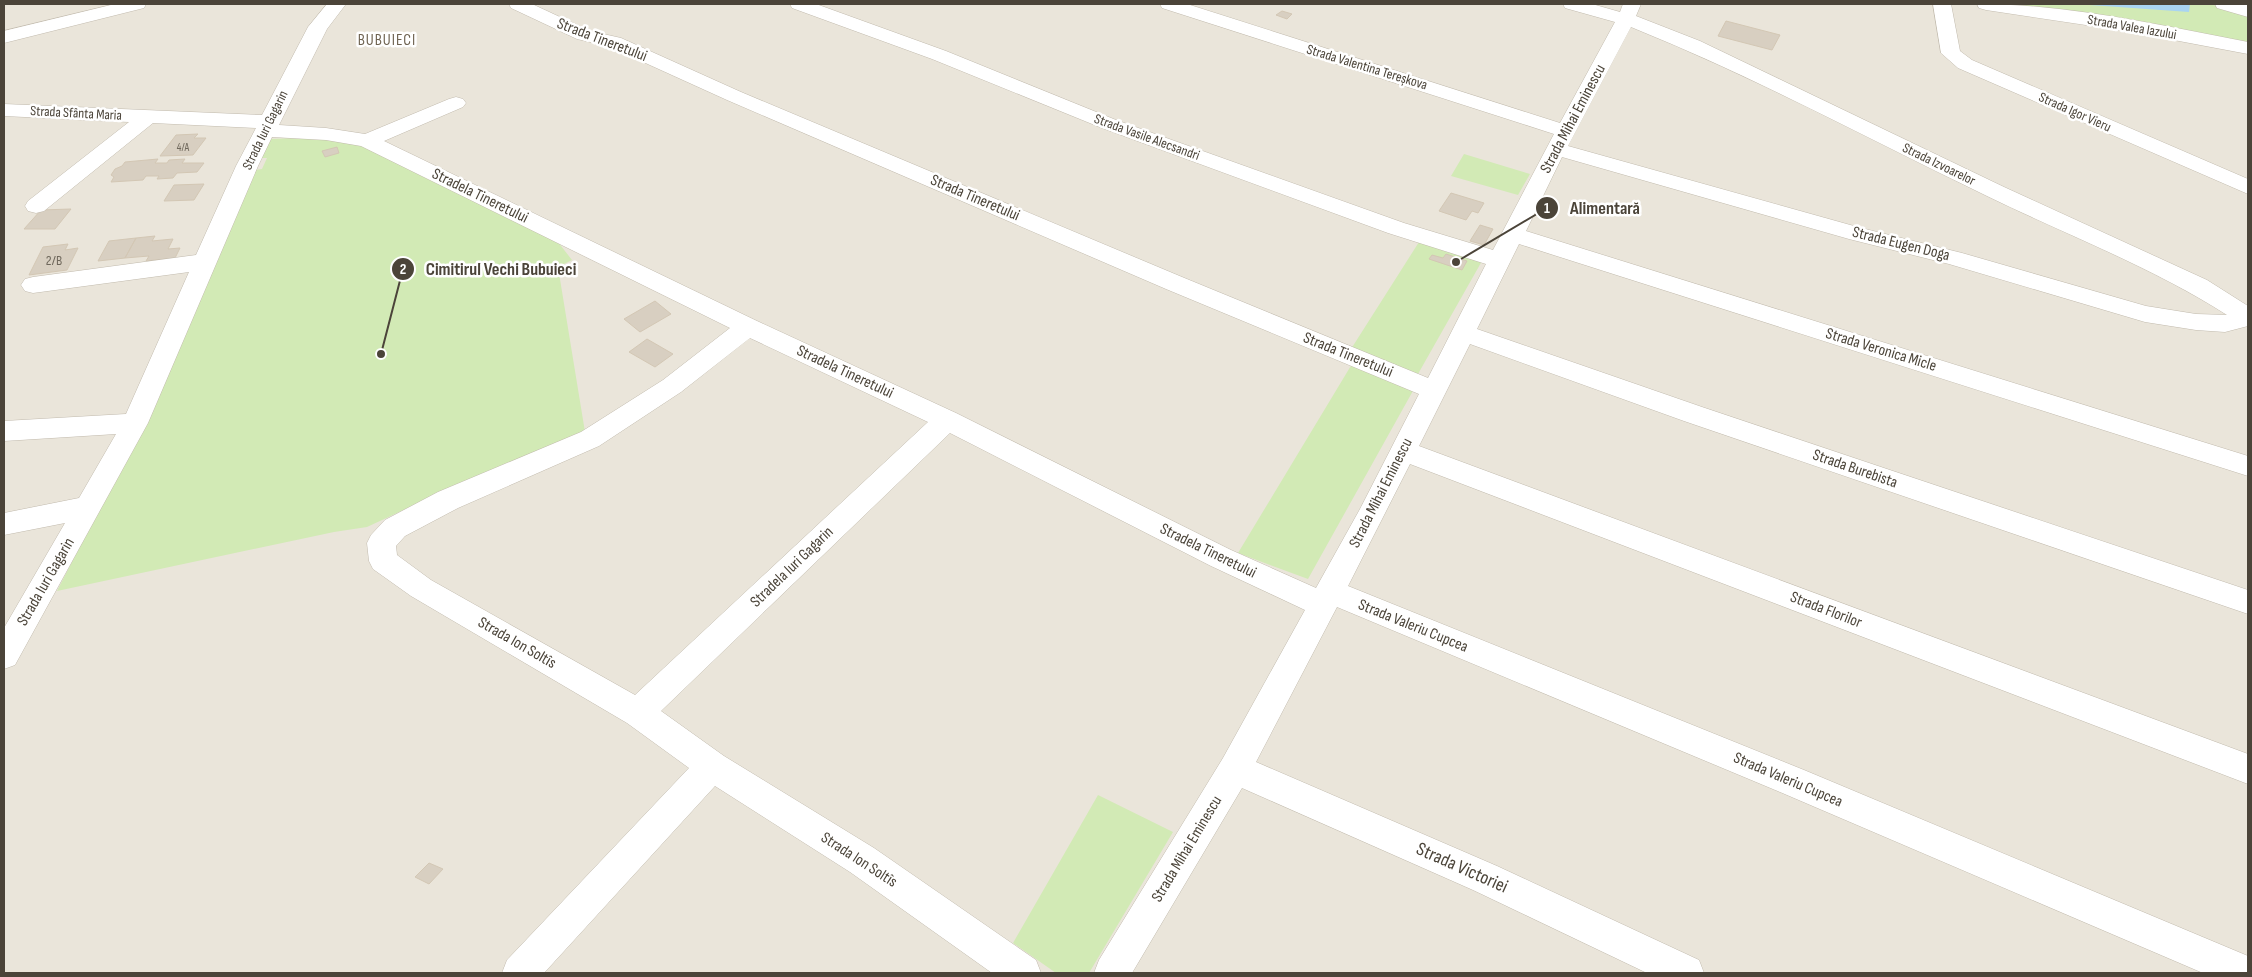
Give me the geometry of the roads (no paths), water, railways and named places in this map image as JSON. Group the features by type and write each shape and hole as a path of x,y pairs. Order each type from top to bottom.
{"street":[{"path":"4,38 137,4"},
{"name":"Strada Iuri Gagarin","path":"4,656 135,423 247,166 318,27 337,4"},
{"name":"Strada Tineretului","path":"518,4 584,35 614,42 1174,283 1433,390"},
{"name":"Strada Vasile Alecsandri","path":"799,4 939,55 1137,134 1396,228 1500,260"},
{"name":"Strada Valentina Tereșkova","path":"1169,4 1560,140"},
{"name":"Strada Izvoarelor","path":"1572,4 1629,12 1996,192 2199,286 2248,317"},
{"name":"Strada Igor Vieru","path":"1942,4 1951,53 1966,64 2248,188"},
{"name":"Strada Valea Iazului","path":"1986,4 2126,25 2248,48"},
{"path":"2224,4 2248,11"},
{"name":"Strada Mihai Eminescu","path":"1112,973 1235,769 1325,597 1372,514 1433,390 1514,235 1560,140 1629,12"},
{"path":"367,141 456,103"},
{"name":"Strada Sfânta Maria","path":"4,110 148,117 267,126"},
{"name":"Strada Sfânta Maria","path":"36,206 148,117"},
{"name":"Stradela Tineretului","path":"267,126 367,141 748,327 947,420 1221,558 1325,597"},
{"name":"Strada Eugen Doga","path":"1560,140 1857,234 1954,258 2145,314 2196,322 2225,324 2248,317"},
{"name":"Strada Veronica Micle","path":"1514,235 2248,466"},
{"path":"33,285 204,262"},
{"name":"Strada Ion Soltîs","path":"748,327 672,386 590,439 448,500 395,528 381,543 383,561 421,588 638,713 712,766 862,860 1023,973"},
{"name":"Strada Burebista","path":"1464,333 1693,414 2248,602"},
{"name":"Stradela Iuri Gagarin","path":"638,713 947,420"},
{"path":"4,430 135,423"},
{"name":"Strada Florilor","path":"1403,451 2248,769"},
{"name":"Strada Iuri Gagarin","path":"4,524 88,507"},
{"name":"Strada Valeriu Cupcea","path":"1325,597 1792,781 2245,973"},
{"path":"520,973 712,766"},
{"name":"Strada Victoriei","path":"1235,769 1485,878 1686,973"}],"water":[{"path":"2076,4 2190,4 2189,12"}],"place":[{"name":"Alimentară","path":"1456,262"},
{"name":"Cimitirul Vechi Bubuieci","path":"381,354"}],"district":[{"name":"BUBUIECI","path":"387,40"}]}
